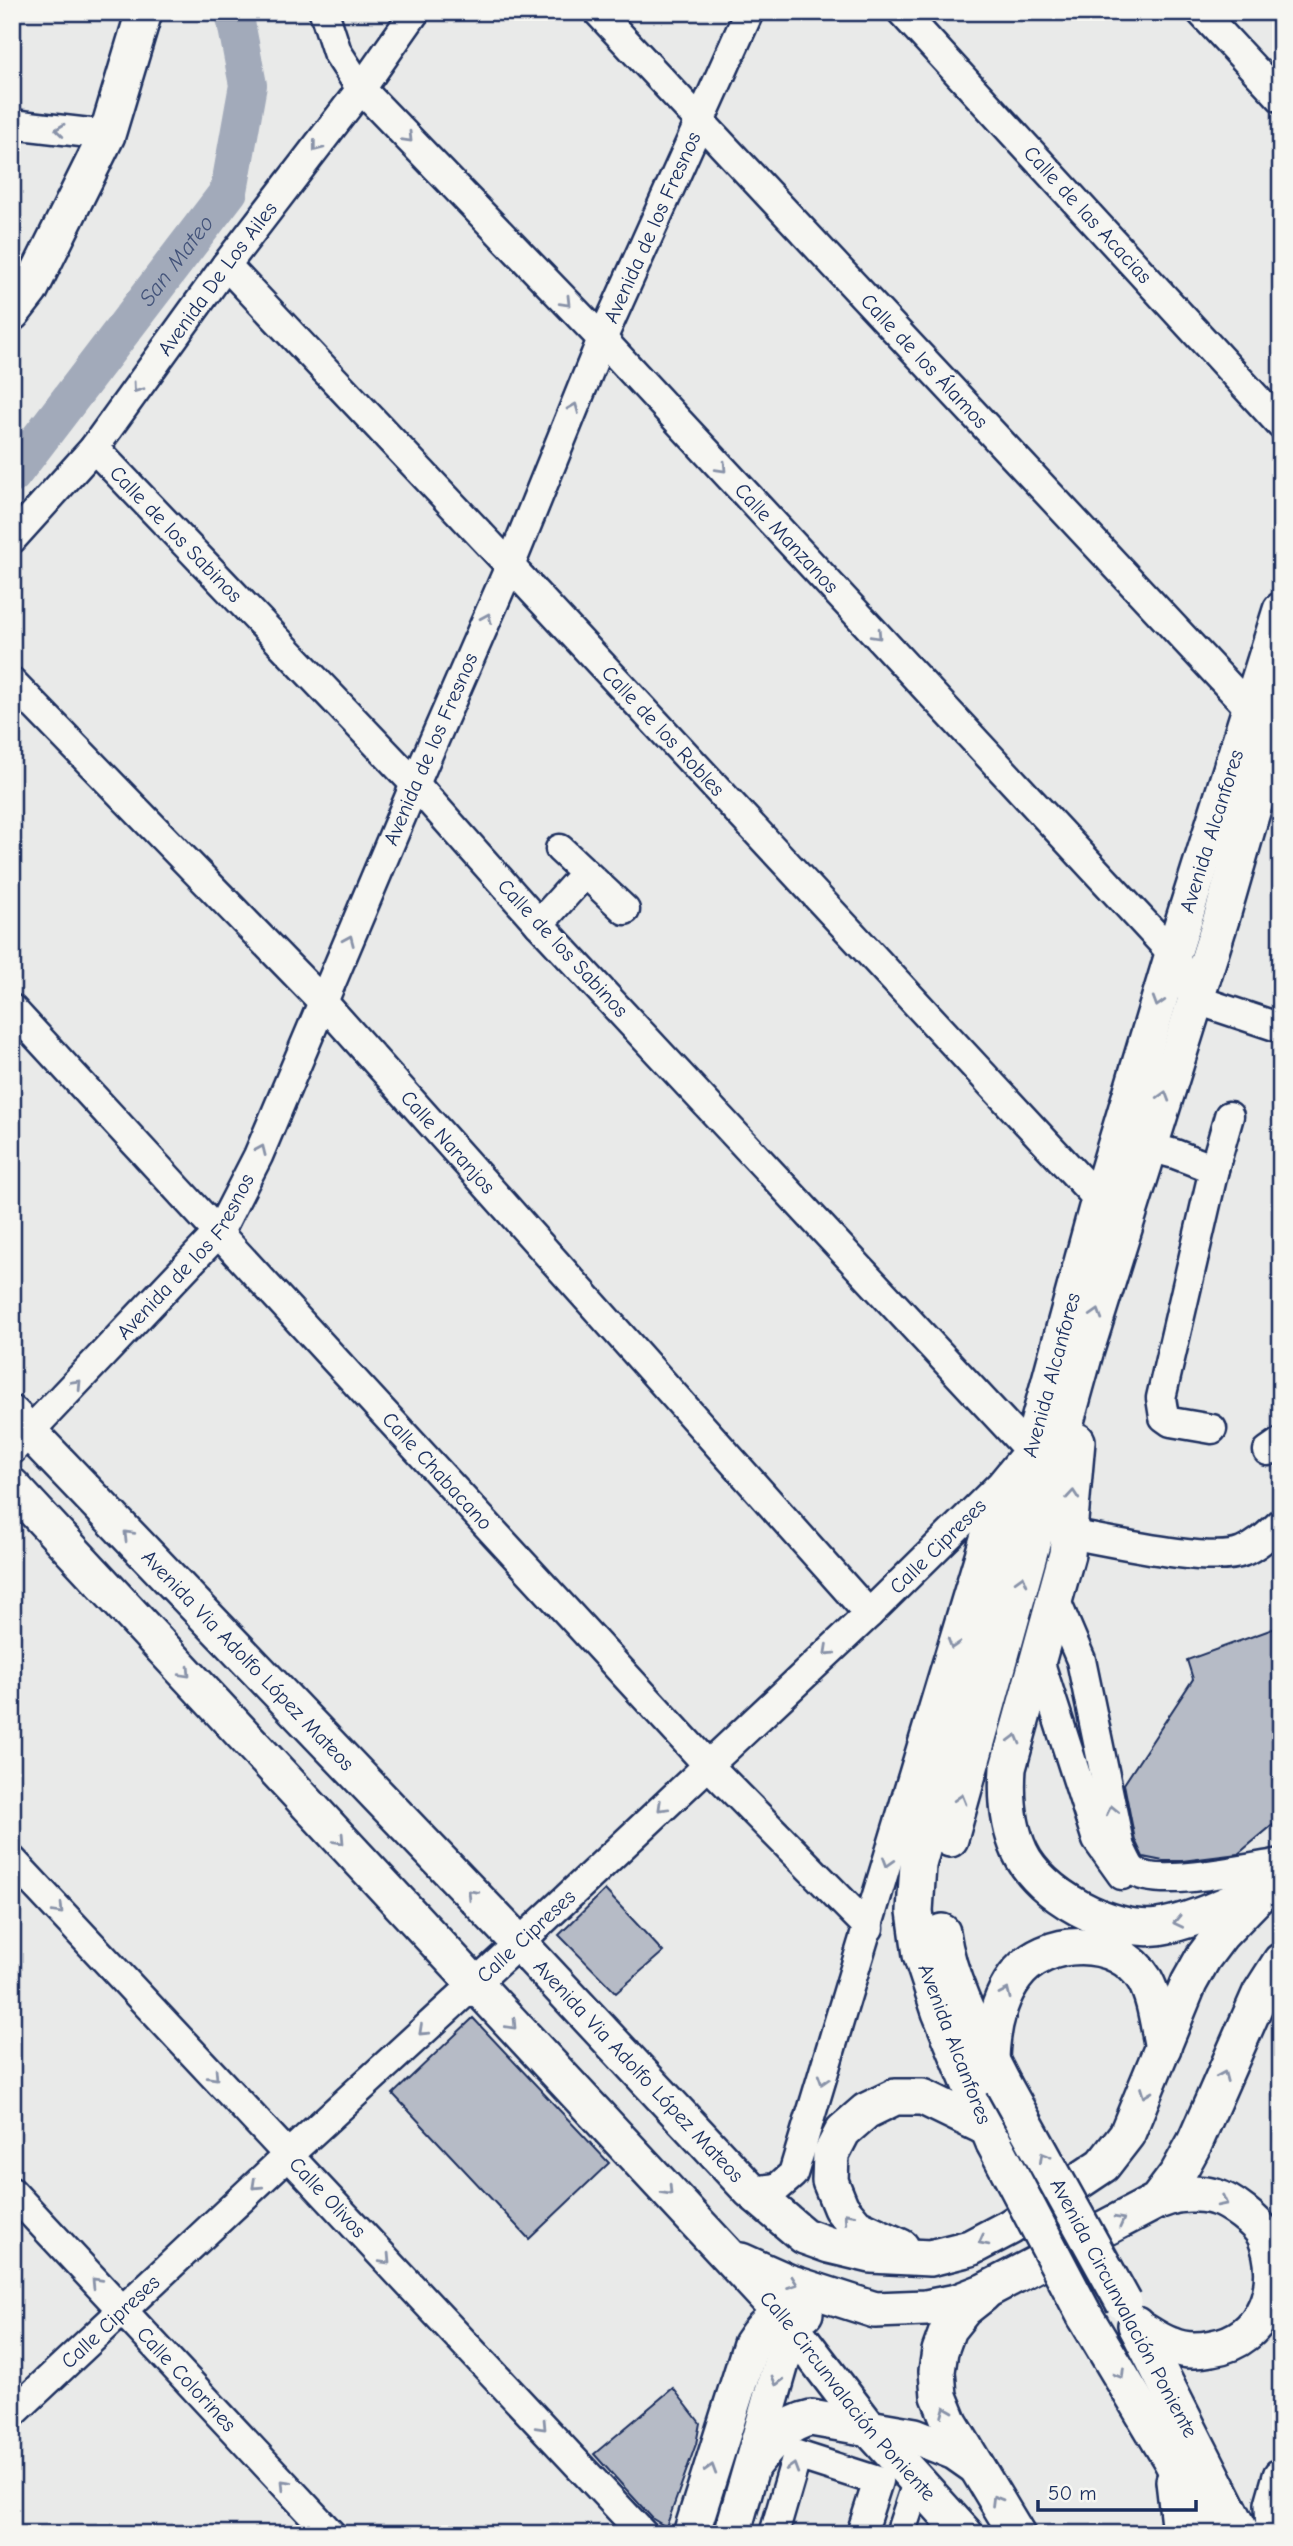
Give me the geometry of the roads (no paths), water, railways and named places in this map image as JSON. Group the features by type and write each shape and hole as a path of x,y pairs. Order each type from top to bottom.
{"main road":[{"path":"18,297 107,135 144,12"},
{"name":"Avenida Alcanfores","path":"997,2071 963,2001 944,1950 938,1906 943,1865 1085,1353 1222,916 1266,710 1281,610"},
{"name":"Avenida Alcanfores","path":"991,2135 940,2012 921,1955 915,1911 918,1864 1099,1200 1173,954 1266,710"},
{"path":"1085,1353 1067,1554 1008,1768 1006,1795 1020,1851 1043,1882 1083,1910 1127,1925 1156,1927 1197,1918 1276,1874"},
{"name":"Avenida Via Adolfo López Mateos","path":"18,1433 519,1944 751,2191 804,2236 829,2245 871,2255 930,2258 970,2248 1010,2227 1103,2165 1127,2134 1189,1983 1203,1958 1221,1934 1276,1874"},
{"path":"12,1486 730,2257 788,2282 875,2310"},
{"path":"997,2071 992,2038 1004,1996 1015,1976 1039,1957 1055,1949 1076,1945 1102,1948 1125,1960 1144,1979 1154,2006 1163,2048"},
{"path":"1157,2201 1178,2173 1195,2143 1260,1994 1281,1961"},
{"name":"Avenida Circunvalación Poniente","path":"997,2071 1131,2315 1242,2534"},
{"path":"930,2258 856,2226 841,2208 830,2181 831,2154 843,2131 866,2111 895,2097 923,2096 991,2135"},
{"name":"Avenida Circunvalación Poniente","path":"991,2135 1085,2316 1171,2460 1210,2534"},
{"path":"691,2534 745,2358 759,2332 767,2323 782,2314 926,2308 957,2302 985,2291 1157,2201 1178,2194 1216,2197 1245,2214 1264,2234 1272,2263 1272,2294 1260,2320 1244,2336 1224,2346 1197,2351 1171,2346 1131,2315"},
{"name":"Calle Circunvalación Poniente","path":"730,2257 782,2314 869,2428 965,2534"},
{"path":"985,2291 964,2309 948,2329 940,2351 937,2371 939,2396 950,2423 1017,2534"},
{"path":"732,2534 786,2346 782,2314"},
{"path":"753,2465 776,2437 795,2421 811,2418 915,2436 938,2444 975,2466"},
{"path":"1171,2460 1179,2524 1177,2534"},
{"path":"1274,2534 1273,2504 1281,2476"}],"street":[{"name":"Calle Manzanos","path":"324,12 337,52 361,89 602,339 1173,954 1197,990"},
{"name":"Avenida De Los Ailes","path":"12,539 94,448 226,265 361,89 415,12"},
{"name":"Calle de los Álamos","path":"598,12 700,122 1266,710"},
{"name":"Avenida de los Fresnos","path":"18,1433 219,1232 258,1156 510,566 602,339 749,12"},
{"name":"Calle de las Acacias","path":"902,12 1278,421"},
{"path":"1201,12 1281,98"},
{"path":"12,124 107,135"},
{"name":"Calle de los Robles","path":"226,265 510,566 1099,1200"},
{"name":"Calle de los Sabinos","path":"94,448 415,784 540,924 1030,1450"},
{"name":"Calle Naranjos","path":"12,682 323,1002 869,1614"},
{"path":"559,849 625,910"},
{"path":"540,924 585,873"},
{"path":"1197,990 1281,1007"},
{"path":"1197,990 1281,1028"},
{"name":"Calle Chabacano","path":"12,1009 707,1764 869,1927"},
{"path":"1212,1429 1171,1422 1164,1417 1161,1398 1214,1169 1229,1116"},
{"path":"1149,1147 1214,1169"},
{"name":"Calle Cipreses","path":"12,2414 288,2155 519,1944 869,1614 1000,1484 1030,1450"},
{"path":"751,2191 777,2188 793,2174 1000,1484"},
{"path":"12,1508 140,1623"},
{"path":"1069,1534 1213,1557 1239,1554 1259,1543 1281,1523"},
{"path":"1055,1599 1081,1660 1120,1847 1133,1871 1149,1877 1175,1879 1276,1874"},
{"path":"1038,1657 1097,1840 1124,1877 1147,1890 1173,1891 1276,1874"},
{"name":"Calle Olivos","path":"12,1860 643,2534"},
{"name":"Calle Colorines","path":"12,2192 331,2534"},
{"path":"774,2534 797,2455 878,2481 861,2534"},
{"path":"900,2534 917,2483"}],"waterway":[{"name":"San Mateo","path":"12,475 229,191 248,85 234,12"}]}
